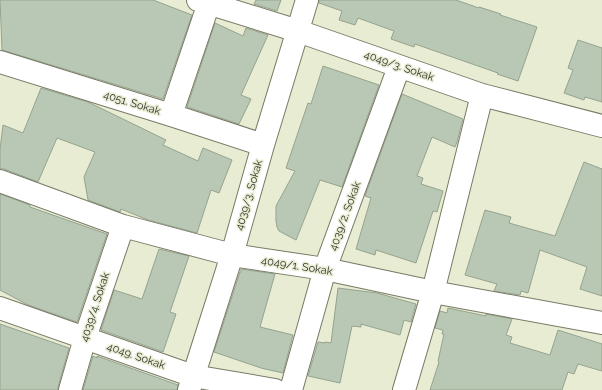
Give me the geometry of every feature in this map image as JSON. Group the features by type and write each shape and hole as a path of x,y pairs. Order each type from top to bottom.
{"street":[{"name":"4039/3. Sokak","path":"191,383 232,255 307,0"},
{"name":"4049/3. Sokak","path":"206,1 298,31 482,95 602,126"},
{"path":"171,114 206,1"},
{"name":"4051. Sokak","path":"0,62 171,114 264,145"},
{"name":"4039/2. Sokak","path":"291,390 325,270 399,67"},
{"path":"404,390 433,292 482,95"},
{"name":"4049/1. Sokak","path":"0,181 123,226 232,255 325,270 433,292 602,323"},
{"name":"4039/4. Sokak","path":"70,390 85,338 123,226"},
{"name":"4049. Sokak","path":"0,308 85,338 191,383 275,390"}],"building":[{"path":"0,0 153,0 192,15 163,99 2,50"},
{"path":"256,0 281,0 277,11 254,4"},
{"path":"319,0 456,0 537,27 518,81 415,44 414,47 391,39 394,31 358,18 355,25 339,20 342,11 319,3"},
{"path":"215,23 243,36 246,28 268,35 241,95 251,99 239,124 187,107"},
{"path":"578,40 602,48 602,102 585,97 584,100 564,93 573,70 568,68"},
{"path":"323,66 379,85 342,187 320,180 296,240 279,231 276,221 276,206 295,171 286,168 308,103 311,104"},
{"path":"41,88 88,102 166,140 163,145 198,161 203,148 232,160 219,193 211,190 197,233 148,220 121,209 120,212 88,200 84,177 95,152 57,138 38,182 4,169 0,169 0,149 3,125 23,133"},
{"path":"402,94 463,119 455,147 432,137 417,176 423,178 421,184 443,191 437,212 433,211 416,263 376,250 375,255 356,249 371,198 365,196"},
{"path":"584,162 602,169 602,296 580,289 587,267 540,250 528,293 521,291 520,295 494,291 497,284 465,275 485,210 511,217 509,223 555,236"},
{"path":"0,194 30,205 30,207 107,234 77,322 28,305 0,290"},
{"path":"159,249 189,256 170,312 176,314 163,352 101,330 114,290 142,299"},
{"path":"241,269 275,274 260,327 293,335 283,373 261,368 214,352"},
{"path":"338,288 377,293 416,304 411,322 404,320 400,335 361,324 361,327 352,326 340,383 308,376 318,342 331,343"},
{"path":"448,308 486,316 486,314 512,319 506,335 512,337 510,343 550,355 558,330 602,344 602,371 578,364 574,374 568,372 562,390 430,390 439,362 444,334 442,334 443,330 435,328 440,311 447,313"},
{"path":"0,324 69,348 58,390 0,390"},
{"path":"93,356 97,358 97,356 178,385 177,390 83,390"}]}
